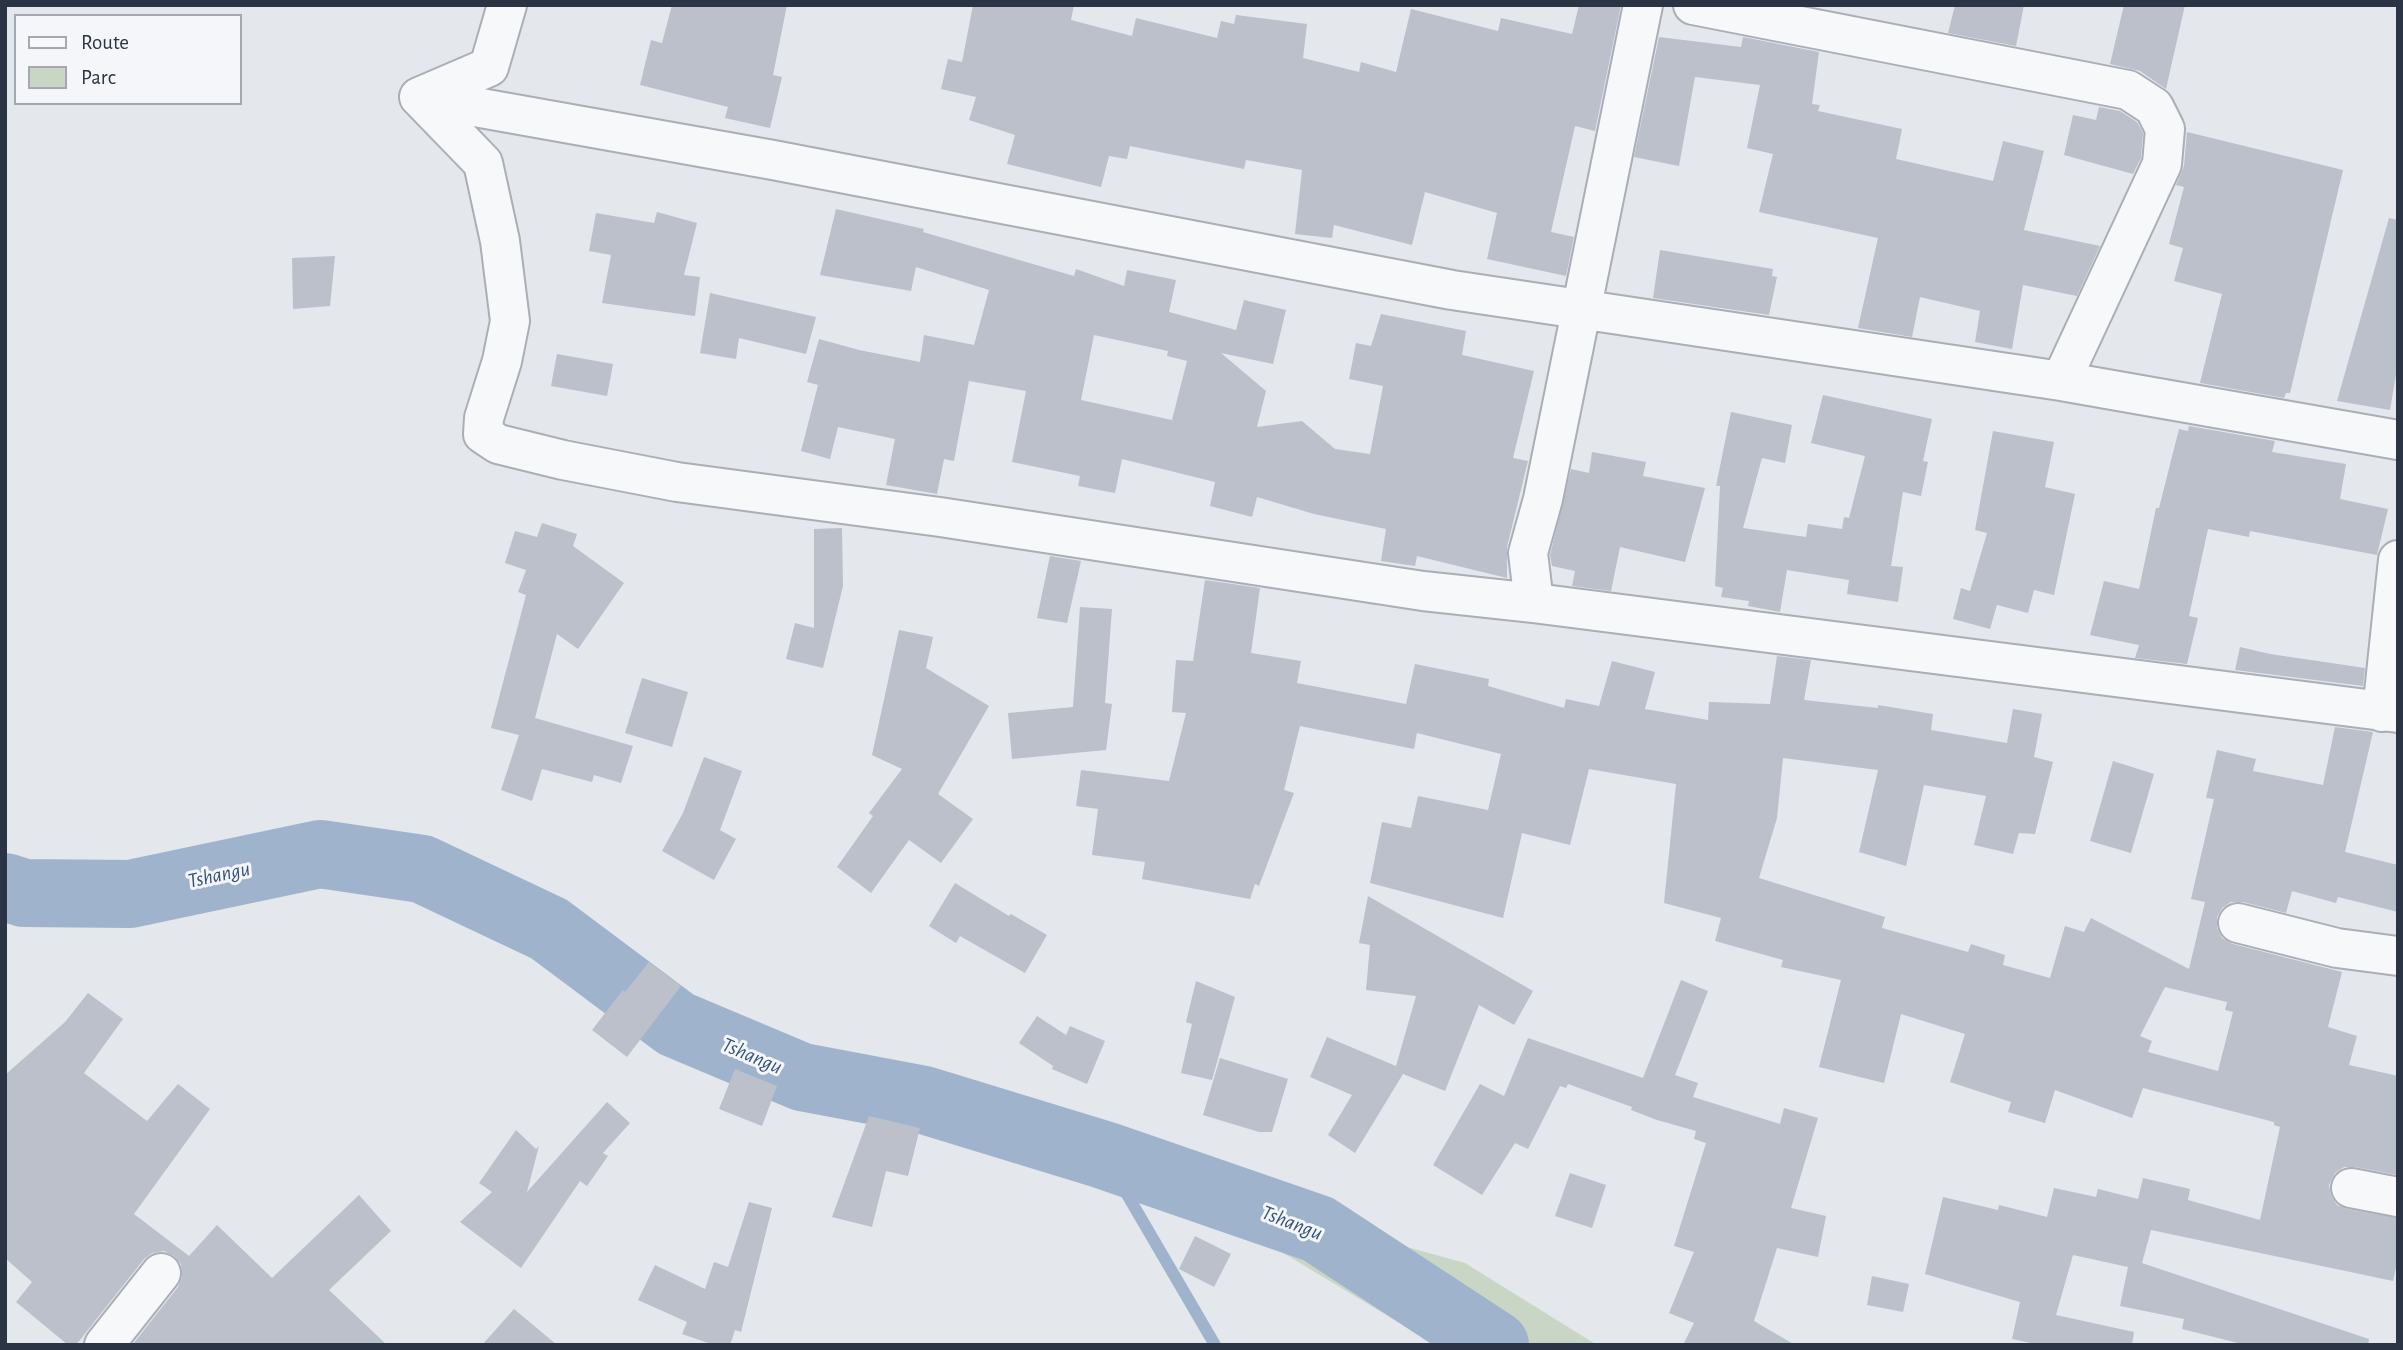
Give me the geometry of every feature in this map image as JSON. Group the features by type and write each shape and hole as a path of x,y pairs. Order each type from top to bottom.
{"street":[{"path":"419,97 489,67 506,5"},
{"path":"1534,603 1528,553 1543,499 1643,5"},
{"path":"1693,5 2128,90 2154,107 2165,129 2162,164 2061,381"},
{"path":"419,97 773,160 1452,290 2061,381 2398,440"},
{"path":"419,97 483,163 500,240 510,321 502,361 484,418 483,435 498,443 564,460 677,482 940,517 1423,591 2390,712 2398,560"},
{"path":"2238,923 2337,948 2398,956"},
{"path":"2351,1188 2398,1198"},
{"path":"104,1345 161,1273"}],"green space":[{"path":"1298,1217 1465,1263 1597,1345 1436,1345 1280,1251"}],"building":[{"path":"672,5 787,5 773,75 782,77 770,128 725,118 728,107 640,85 651,40 662,43"},
{"path":"973,5 1074,5 1071,20 1132,36 1136,18 1217,38 1221,21 1234,24 1236,15 1307,24 1303,58 1359,72 1361,62 1396,72 1411,9 1498,31 1501,18 1572,34 1579,5 1621,5 1595,131 1575,126 1551,232 1574,237 1566,276 1487,259 1497,213 1425,192 1412,245 1334,225 1332,238 1295,234 1302,170 1246,160 1244,169 1130,146 1127,159 1109,156 1101,187 1007,164 1015,135 969,120 976,97 941,89 948,59 962,62"},
{"path":"1955,5 2024,5 2016,46 1948,33"},
{"path":"2124,5 2185,5 2166,89 2140,71 2110,64"},
{"path":"1659,37 1741,47 1743,37 1819,52 1812,104 1820,105 1818,111 1902,129 1896,159 1993,181 2003,141 2044,151 2024,230 2100,246 2077,296 2023,285 2012,349 1975,342 1980,311 1920,297 1912,337 1858,328 1878,238 1759,212 1773,154 1747,148 1760,85 1695,77 1679,166 1634,157"},
{"path":"2099,107 2120,111 2137,122 2143,133 2141,158 2133,174 2064,155 2073,115 2096,120"},
{"path":"2187,132 2343,170 2290,393 2286,393 2284,398 2200,383 2222,294 2174,281 2183,248 2169,244 2184,187 2176,185 2184,166"},
{"path":"836,209 924,229 923,232 1074,276 1076,269 1124,286 1127,270 1176,280 1169,312 1236,330 1244,300 1286,310 1273,364 1221,353 1266,391 1257,427 1302,421 1335,449 1370,454 1383,386 1349,379 1356,343 1371,346 1381,314 1466,331 1462,355 1534,371 1513,458 1528,461 1507,547 1507,578 1417,556 1415,566 1381,561 1386,529 1314,514 1257,497 1252,517 1210,506 1215,482 1122,459 1115,493 1078,486 1080,476 1012,462 1026,391 969,381 954,461 944,459 937,494 886,485 895,439 838,427 830,459 801,451 818,385 807,382 819,339 920,362 924,335 974,345 989,290 916,267 911,291 820,275","holes":["1094,335 1168,351 1167,356 1187,361 1172,420 1081,400"]},
{"path":"657,212 697,223 684,275 700,277 695,316 602,303 611,255 589,251 596,213 654,223"},
{"path":"2389,218 2398,220 2398,363 2390,410 2337,401"},
{"path":"1660,250 1773,269 1772,276 1777,277 1769,315 1653,298"},
{"path":"335,256 330,306 293,309 292,258"},
{"path":"710,293 816,317 806,354 739,338 736,359 700,353"},
{"path":"557,354 613,364 607,396 551,386"},
{"path":"1823,395 1932,419 1923,461 1928,462 1921,496 1903,492 1891,566 1903,567 1898,602 1847,594 1849,580 1787,570 1780,612 1748,606 1749,601 1721,597 1723,588 1715,586 1720,486 1716,486 1731,412 1792,425 1785,463 1762,458 1743,528 1806,537 1808,524 1842,529 1844,517 1849,518 1865,456 1811,443"},
{"path":"2189,426 2275,441 2272,452 2346,464 2340,499 2388,509 2377,555 2250,531 2249,537 2208,529 2189,616 2198,618 2187,664 2135,658 2139,645 2090,635 2104,581 2139,589 2156,508 2159,508 2179,429 2188,431"},
{"path":"1993,431 2054,442 2045,487 2075,494 2054,595 2034,590 2028,613 1997,605 1990,629 1953,619 1961,588 1970,591 1987,533 1975,530"},
{"path":"1592,452 1646,462 1643,476 1705,488 1685,562 1620,547 1611,591 1572,586 1575,571 1552,566 1550,555 1571,469 1589,473"},
{"path":"542,523 577,534 573,546 624,583 578,649 557,634 535,718 633,746 621,783 594,775 592,782 542,769 532,801 501,790 519,735 491,728 526,595 518,592 526,570 505,563 515,531 537,537"},
{"path":"842,528 843,586 823,668 786,659 795,623 814,628 814,529"},
{"path":"1050,556 1081,561 1067,623 1037,618"},
{"path":"1205,580 1260,588 1251,653 1301,661 1297,683 1406,704 1415,664 1489,679 1488,686 1564,708 1566,699 1599,706 1612,661 1655,672 1645,709 1708,720 1709,702 1770,704 1777,656 1811,660 1804,700 1878,708 1878,705 1933,714 1931,730 2007,743 2013,709 2042,714 2034,757 2053,762 2035,834 2019,833 2013,854 1974,845 1986,796 1924,785 1906,866 1859,852 1878,770 1783,758 1777,818 1759,878 1885,917 1882,928 1968,952 1971,944 2005,955 2003,965 2050,978 2065,926 2084,932 2091,918 2189,969 2205,902 2191,899 2214,799 2206,798 2217,750 2256,759 2253,771 2323,785 2335,727 2373,732 2345,852 2398,865 2398,912 2338,897 2336,903 2292,891 2286,913 2243,902 2231,902 2222,908 2217,917 2217,928 2222,938 2233,944 2342,972 2328,1027 2357,1036 2349,1065 2398,1076 2398,1175 2344,1167 2335,1173 2329,1185 2331,1196 2337,1205 2398,1218 2398,1258 2393,1281 2151,1230 2142,1263 2369,1339 2368,1345 2246,1345 2182,1329 2184,1319 2120,1306 2128,1267 2073,1255 2056,1315 2134,1332 2132,1345 2040,1345 2012,1339 2020,1302 1925,1274 1943,1197 1998,1210 1999,1205 2047,1217 2054,1188 2096,1197 2098,1189 2138,1199 2143,1178 2190,1189 2188,1200 2260,1220 2280,1127 2274,1125 2274,1122 2143,1088 2132,1118 2055,1090 2045,1123 2008,1112 2011,1102 1950,1082 1965,1034 1901,1014 1884,1083 1819,1067 1841,980 1781,967 1783,960 1715,941 1721,918 1664,903 1676,784 1589,769 1570,845 1522,833 1503,918 1370,883 1382,822 1411,828 1418,796 1488,810 1501,754 1417,733 1414,749 1300,726 1284,790 1294,793 1259,886 1255,884 1250,899 1142,879 1145,862 1092,855 1098,809 1076,806 1081,770 1169,781 1186,713 1172,712 1176,660 1193,661","holes":["2165,987 2227,1002 2225,1010 2233,1012 2218,1071 2148,1052 2152,1041 2140,1036"]},
{"path":"1080,607 1112,609 1105,703 1112,704 1106,750 1012,759 1008,713 1073,707"},
{"path":"899,630 933,637 926,668 989,706 938,794 973,819 941,863 909,840 871,893 837,867 873,816 869,813 902,769 872,755"},
{"path":"2240,647 2365,668 2363,686 2235,670"},
{"path":"642,678 688,692 672,747 625,733"},
{"path":"704,757 742,771 720,830 736,839 714,880 662,851 683,813"},
{"path":"2113,761 2154,774 2131,853 2090,841"},
{"path":"955,883 1009,916 1011,914 1047,935 1025,973 960,936 956,943 929,926"},
{"path":"1368,896 1533,991 1514,1025 1479,1005 1445,1091 1403,1074 1355,1153 1328,1135 1352,1095 1310,1077 1327,1037 1396,1066 1416,996 1366,990 1370,945 1359,943"},
{"path":"649,962 681,986 627,1057 592,1030"},
{"path":"1681,980 1708,991 1675,1075 1698,1083 1693,1097 1780,1124 1784,1108 1818,1118 1791,1208 1826,1216 1818,1257 1777,1248 1754,1321 1795,1345 1683,1345 1694,1323 1669,1313 1694,1252 1674,1246 1706,1143 1694,1139 1696,1131 1657,1120 1631,1110 1632,1107 1568,1084 1566,1088 1560,1086 1528,1149 1515,1143 1482,1195 1433,1165 1480,1084 1504,1096 1528,1038 1643,1078"},
{"path":"1196,981 1235,997 1212,1080 1181,1073 1192,1024 1186,1022"},
{"path":"88,993 123,1019 84,1073 147,1121 178,1084 210,1109 134,1214 189,1256 217,1225 272,1278 359,1195 391,1231 329,1290 387,1345 134,1345 178,1287 182,1277 181,1264 174,1256 164,1251 152,1253 144,1259 76,1345 68,1345 16,1302 32,1282 5,1258 5,1075 65,1022"},
{"path":"1037,1016 1066,1035 1070,1026 1105,1041 1087,1084 1052,1069 1053,1066 1019,1043"},
{"path":"1220,1058 1288,1079 1272,1132 1259,1132 1203,1115"},
{"path":"735,1069 777,1086 762,1126 719,1109"},
{"path":"607,1102 630,1123 603,1153 608,1156 587,1186 580,1181 521,1268 460,1222 492,1192 479,1183 516,1130 536,1149 539,1146 527,1192"},
{"path":"869,1116 920,1128 908,1176 886,1171 872,1227 832,1217"},
{"path":"1570,1173 1606,1185 1592,1228 1555,1216"},
{"path":"749,1202 772,1208 741,1332 735,1330 730,1345 714,1345 682,1334 687,1322 638,1300 655,1265 705,1289 714,1262 728,1267"},
{"path":"1195,1236 1231,1254 1214,1287 1179,1269"},
{"path":"1872,1276 1909,1284 1903,1312 1867,1305"},
{"path":"514,1309 557,1345 482,1345"}],"waterway":[{"name":"Tshangu","path":"5,887 24,893 130,894 320,854 422,869 549,929 676,1024 802,1077 924,1100 1104,1155 1318,1229 1495,1345"},
{"path":"1104,1155 1215,1345"}]}
